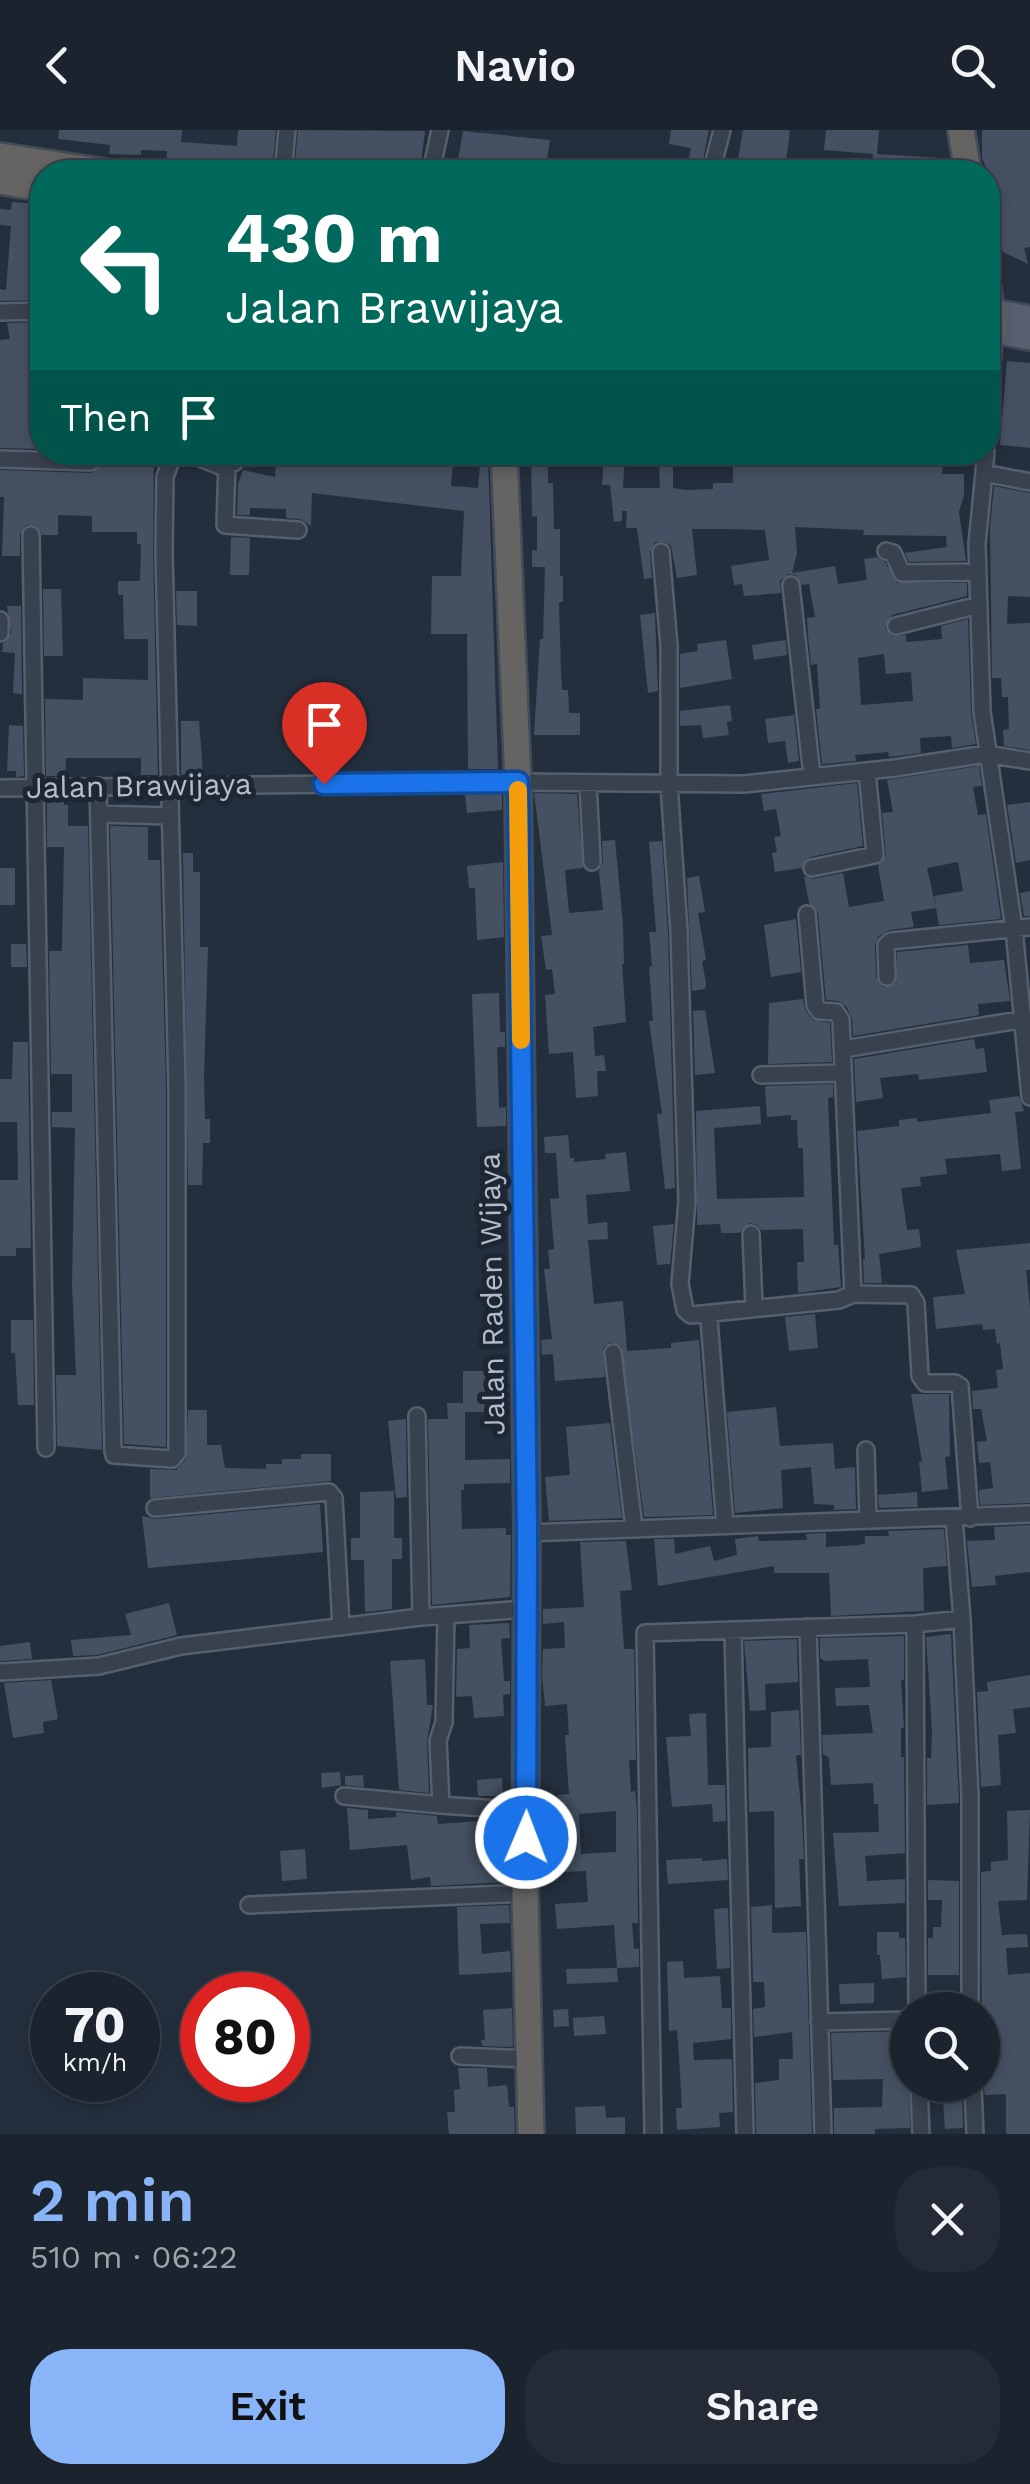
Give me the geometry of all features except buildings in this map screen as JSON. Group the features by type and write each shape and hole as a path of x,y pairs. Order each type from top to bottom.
{"highway":[{"path":"961,130 966,160"},
{"path":"0,156 30,161"},
{"path":"0,181 30,186"},
{"name":"Jalan Raden Wijaya","path":"505,465 518,782 527,1533 525,1893 531,2134"}],"main road":[{"path":"1000,315 1030,319"},
{"path":"1000,320 1030,337"}],"street":[{"path":"283,160 287,130"},
{"path":"434,160 440,130"},
{"path":"714,160 722,130"},
{"path":"0,312 30,311"},
{"path":"0,458 30,459"},
{"path":"98,786 113,1451 114,1455 138,1459 172,1459 177,1453 177,1086 168,816 164,478 169,465"},
{"path":"227,465 225,525 298,530"},
{"path":"985,465 977,544 986,754 1022,928 1030,1097"},
{"path":"984,473 1030,482"},
{"path":"31,535 46,1448"},
{"path":"661,552 669,646 669,784 678,923 687,1202 680,1294 691,1315 838,1300 853,1294 911,1295 916,1303 920,1376 925,1383 960,1386 962,1619 970,1797 969,1992"},
{"path":"886,552 893,553 902,574 978,572"},
{"path":"791,585 812,776"},
{"path":"896,626 979,605"},
{"path":"0,620 0,633"},
{"name":"Jalan Brawijaya","path":"0,788 752,783 986,754 1030,761"},
{"path":"812,868 875,855 867,770"},
{"path":"588,783 592,862"},
{"path":"99,814 168,816"},
{"path":"807,914 815,1005 819,1011 840,1015 853,1294"},
{"path":"887,977 884,954 891,942 1022,928"},
{"path":"844,1049 1025,1019"},
{"path":"761,1076 842,1073"},
{"path":"751,1234 754,1307"},
{"path":"712,1314 709,1319 725,1526"},
{"path":"613,1354 634,1528"},
{"path":"417,1416 421,1617"},
{"path":"866,1450 868,1521"},
{"path":"155,1508 329,1492 334,1498 342,1627"},
{"path":"527,1533 1030,1514"},
{"path":"0,1672 115,1664 186,1645 421,1617 525,1609"},
{"path":"441,1804 438,1741 444,1722 446,1616"},
{"path":"654,2134 645,1633 962,1619"},
{"path":"915,1624 917,1992"},
{"path":"808,1627 823,2134"},
{"path":"733,1632 745,2134"},
{"path":"344,1796 527,1811"},
{"path":"249,1906 525,1893"},
{"path":"819,2022 890,2020"},
{"path":"460,2056 528,2059"},
{"path":"920,2102 921,2134"},
{"path":"974,2102 975,2134"}],"slow traffic":[{"path":"518,790 521,1040"}],"route":[{"path":"324,784 518,782 527,1533 526,1838"}]}
